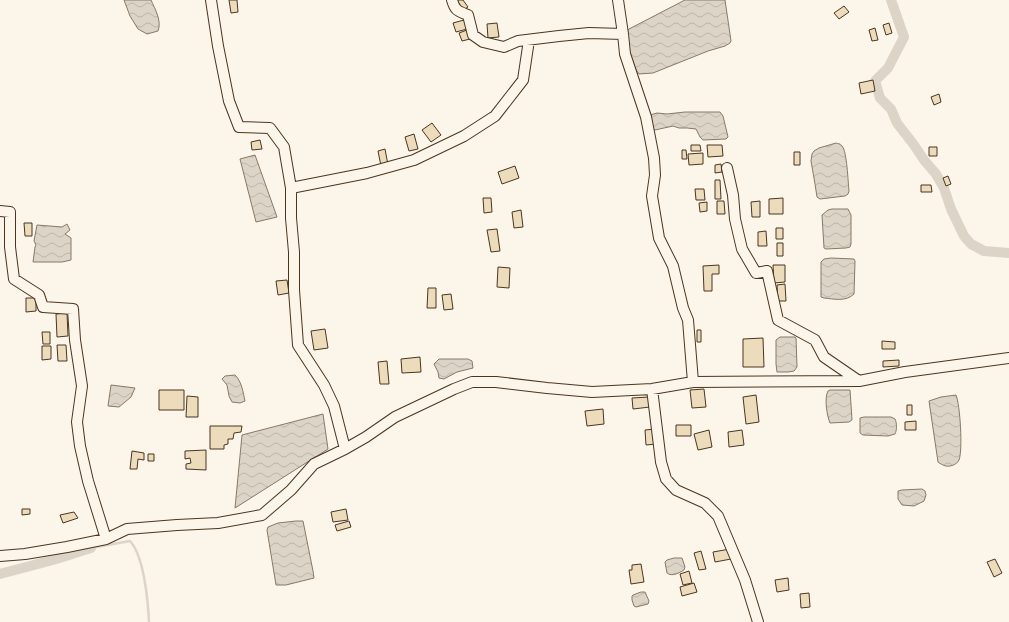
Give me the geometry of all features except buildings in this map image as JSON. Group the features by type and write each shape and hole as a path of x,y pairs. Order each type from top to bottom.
{"street":[{"path":"211,0 229,101 238,127 270,128 284,147 291,188 294,290 298,345 324,385 334,406 345,449"},
{"path":"452,0 454,7 468,15 473,36 483,42 504,46 518,41 589,33 623,34"},
{"path":"618,0 625,54 646,117 653,151 655,176 652,196 659,238 673,266 683,308 688,320 693,382"},
{"path":"291,188 367,173 414,160 464,136 496,116 523,80 529,40"},
{"path":"727,168 742,249 756,273 767,272 778,320 815,340 824,358 859,381"},
{"path":"0,211 10,212 10,247 14,279 39,295 43,307 73,309 75,340 82,386 77,422 80,446 88,481 106,539"},
{"path":"0,556 25,554 106,539 127,529 177,524 218,523 262,515 291,490 314,464 345,449 395,417 472,382 496,382 592,392 652,389 693,382 859,381 905,372 1009,358"},
{"path":"652,389 661,462 666,479 676,490 705,503 718,516 745,580 758,622"}],"water":[{"path":"124,0 151,0 159,19 158,31 147,34 138,29 130,16"},
{"path":"685,0 725,0 731,41 730,43 653,73 639,74 632,61 625,33 629,29"},
{"path":"685,112 720,112 723,116 728,137 726,139 703,140 696,129 679,128 673,126 655,130 651,126 650,115 657,113 667,114"},
{"path":"836,143 840,144 844,149 849,191 845,196 820,199 817,197 811,161 812,154 819,148"},
{"path":"255,155 277,217 256,222 240,159"},
{"path":"848,209 851,215 850,247 824,248 822,215 828,210"},
{"path":"67,224 70,230 65,234 71,238 71,260 62,262 33,262 36,245 34,241 37,225 62,227"},
{"path":"824,259 854,259 854,294 851,297 836,299 821,297 821,262"},
{"path":"780,337 796,338 797,367 794,371 777,372 776,340"},
{"path":"439,359 468,359 472,361 473,368 457,372 444,379 439,378 434,364"},
{"path":"235,375 241,384 245,401 240,403 232,402 227,385 222,379 225,376"},
{"path":"111,385 135,388 131,397 119,407 108,406"},
{"path":"850,390 852,420 849,422 830,423 826,402 828,391"},
{"path":"956,395 959,408 960,455 959,460 956,463 952,466 947,466 938,462 929,401 941,397"},
{"path":"323,414 328,449 235,508 242,435"},
{"path":"891,417 895,419 896,422 895,434 888,436 863,435 860,433 860,418"},
{"path":"922,489 925,491 926,495 924,501 914,506 902,505 898,499 898,491"},
{"path":"303,521 314,578 286,585 276,585 267,530 268,527 278,523"},
{"path":"674,558 682,558 685,567 684,570 673,575 667,573 665,562"},
{"path":"645,592 649,601 648,604 636,607 634,606 632,596"}],"waterway":[{"path":"891,0 904,37 888,68 875,81 880,98 891,109 897,123 936,174 944,188 951,209 964,236 971,244 984,251 1009,253"},
{"path":"91,548 130,541 135,548 142,568 148,603 149,622"},
{"path":"0,574 91,548"}]}
